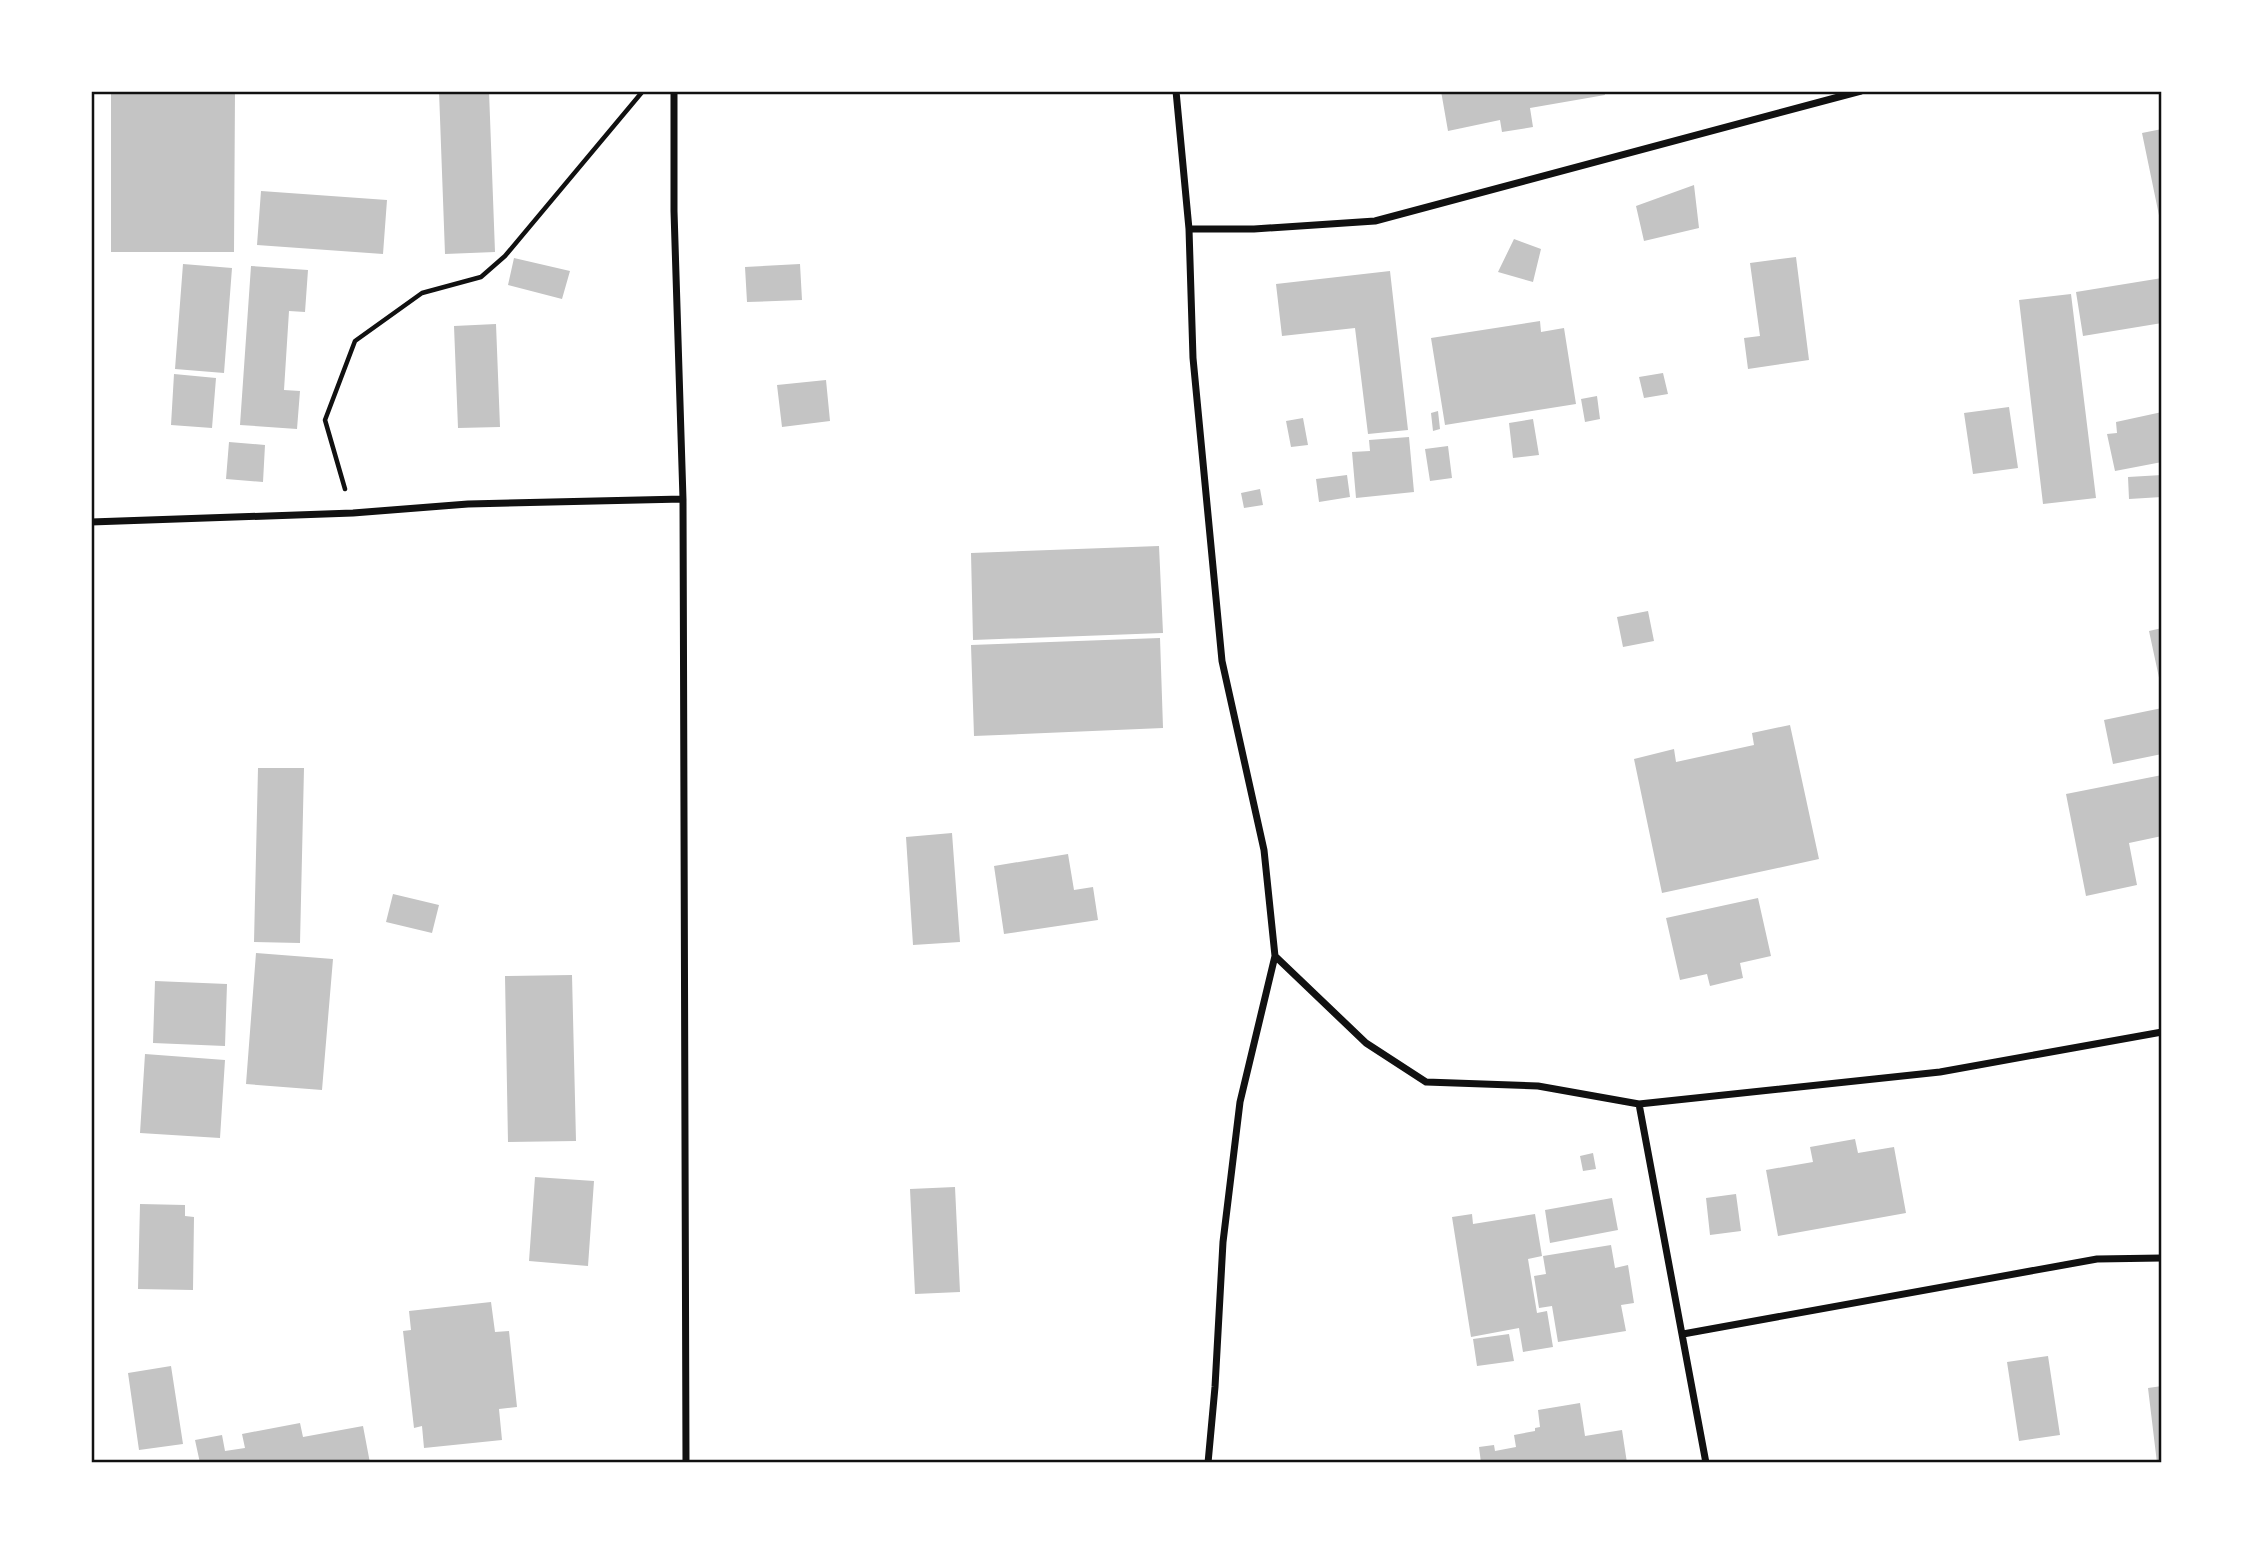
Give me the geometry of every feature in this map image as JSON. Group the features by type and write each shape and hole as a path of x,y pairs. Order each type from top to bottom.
{"street":[{"path":"674,91 674,211 683,499 686,1463"},
{"path":"1176,91 1189,229 1193,358 1222,661 1264,850 1275,956 1240,1102 1223,1242 1208,1463"},
{"path":"1189,229 1254,229 1376,221 1861,91"},
{"path":"91,522 353,513 468,504 683,499"},
{"path":"1275,956 1366,1043 1426,1082 1538,1086 1639,1104 1940,1073 2162,1032"},
{"path":"1639,1104 1706,1463"},
{"path":"1683,1334 2097,1259 2162,1258"}],"path":[{"path":"353,513 326,420 355,341 422,293 481,277 505,256 643,91"}],"building":[{"path":"111,91 235,91 234,252 111,252"},
{"path":"439,91 489,91 495,252 445,254"},
{"path":"1441,91 1604,91 1605,95 1530,108 1533,127 1502,132 1500,120 1448,131"},
{"path":"2162,129 2162,225 2161,225 2142,133"},
{"path":"1694,185 1699,228 1644,241 1636,206"},
{"path":"261,191 387,200 383,254 257,245"},
{"path":"1514,239 1541,249 1533,282 1498,272"},
{"path":"1796,257 1809,360 1748,369 1744,338 1760,336 1750,263"},
{"path":"514,258 570,271 562,299 508,285"},
{"path":"183,264 232,268 224,373 175,369"},
{"path":"800,264 802,300 747,302 745,267"},
{"path":"251,266 308,270 305,312 289,311 284,390 300,391 297,429 240,425"},
{"path":"1390,271 1408,430 1368,434 1355,328 1282,336 1276,284"},
{"path":"2162,278 2162,323 2083,336 2076,292"},
{"path":"2071,294 2096,498 2043,504 2019,300"},
{"path":"1540,321 1541,332 1564,328 1576,404 1445,425 1431,338"},
{"path":"496,324 500,427 458,428 454,326"},
{"path":"1663,373 1668,394 1644,398 1639,377"},
{"path":"174,374 216,378 212,428 171,425"},
{"path":"826,380 830,421 782,427 777,385"},
{"path":"1597,396 1600,419 1585,422 1581,399"},
{"path":"2009,407 2018,468 1973,474 1964,413"},
{"path":"1438,411 1440,429 1433,431 1431,413"},
{"path":"2162,412 2162,462 2115,471 2107,434 2117,433 2116,422"},
{"path":"1303,418 1308,445 1291,447 1286,421"},
{"path":"1533,419 1539,455 1513,458 1509,423"},
{"path":"1409,437 1414,492 1356,498 1352,452 1370,451 1369,440"},
{"path":"229,442 265,445 263,482 226,479"},
{"path":"1448,446 1452,478 1430,481 1425,449"},
{"path":"1347,475 1350,497 1319,502 1316,479"},
{"path":"2162,475 2162,497 2129,499 2128,477"},
{"path":"1260,489 1263,505 1244,508 1241,493"},
{"path":"1159,546 1163,633 973,640 971,553"},
{"path":"1648,611 1654,641 1623,647 1617,617"},
{"path":"2162,628 2162,687 2161,687 2149,631"},
{"path":"1160,638 1163,728 974,736 971,645"},
{"path":"2162,708 2162,754 2113,764 2104,720"},
{"path":"1790,725 1819,859 1662,893 1634,759 1674,749 1676,762 1754,745 1752,733"},
{"path":"258,768 304,768 300,943 254,942"},
{"path":"2162,775 2162,836 2129,843 2137,885 2086,896 2066,794"},
{"path":"952,833 960,942 913,945 906,837"},
{"path":"1068,854 1074,890 1093,887 1098,920 1004,934 994,866"},
{"path":"393,894 439,905 432,933 386,922"},
{"path":"1758,898 1771,956 1740,963 1743,978 1710,986 1707,974 1680,980 1666,918"},
{"path":"256,953 333,959 322,1090 246,1084"},
{"path":"572,975 576,1141 508,1142 505,976"},
{"path":"155,981 227,984 225,1046 153,1043"},
{"path":"145,1054 225,1060 220,1138 140,1133"},
{"path":"1855,1139 1858,1153 1894,1147 1906,1213 1778,1236 1766,1170 1813,1162 1810,1147"},
{"path":"1593,1153 1596,1169 1583,1171 1580,1156"},
{"path":"535,1177 594,1181 588,1266 529,1261"},
{"path":"955,1187 960,1292 915,1294 910,1189"},
{"path":"1736,1194 1741,1231 1710,1235 1706,1198"},
{"path":"1612,1198 1618,1230 1550,1243 1545,1210"},
{"path":"140,1204 185,1205 185,1216 194,1217 193,1290 138,1289"},
{"path":"1472,1214 1473,1224 1535,1214 1542,1256 1528,1259 1537,1313 1547,1311 1553,1347 1523,1352 1519,1328 1471,1337 1452,1217"},
{"path":"1611,1245 1615,1268 1628,1265 1634,1303 1621,1305 1626,1331 1558,1342 1552,1306 1539,1308 1534,1276 1546,1274 1543,1256"},
{"path":"491,1302 495,1332 509,1331 517,1407 499,1409 502,1440 424,1448 422,1426 414,1428 403,1331 411,1330 409,1311"},
{"path":"1509,1334 1514,1361 1477,1366 1473,1339"},
{"path":"2048,1356 2060,1435 2019,1441 2007,1362"},
{"path":"171,1366 183,1444 139,1450 128,1373"},
{"path":"2162,1386 2162,1463 2157,1463 2148,1388"},
{"path":"1580,1403 1585,1436 1622,1430 1627,1463 1481,1463 1479,1447 1494,1445 1495,1451 1516,1447 1514,1435 1535,1431 1535,1428 1540,1427 1538,1410"},
{"path":"300,1423 303,1437 363,1426 370,1463 200,1463 195,1440 222,1435 225,1451 245,1448 242,1434"}]}
